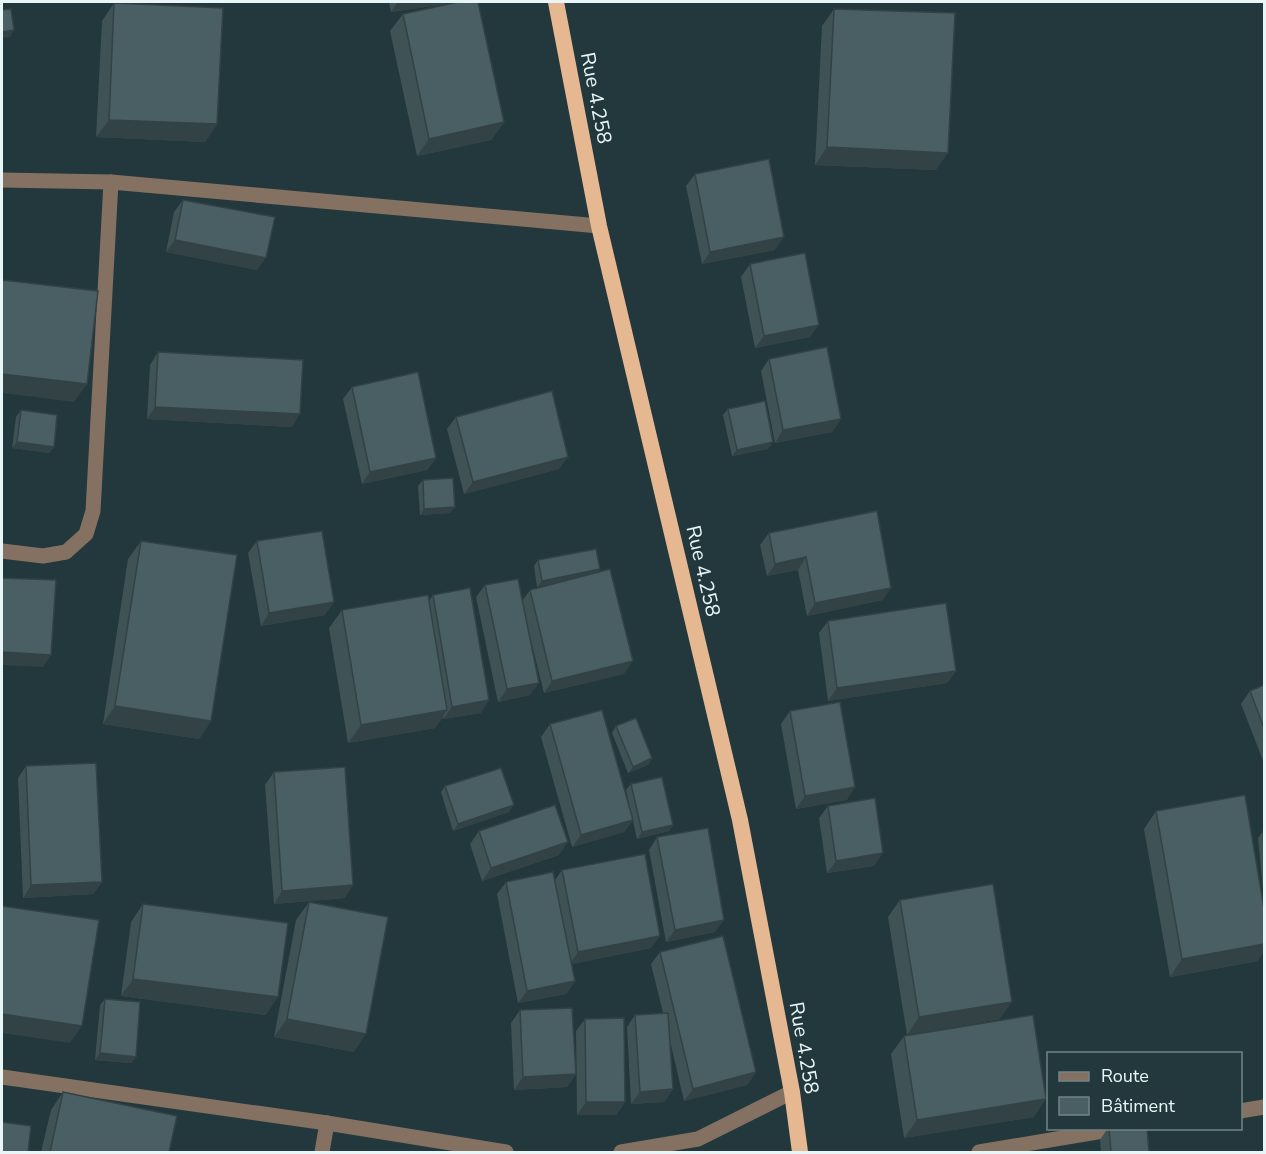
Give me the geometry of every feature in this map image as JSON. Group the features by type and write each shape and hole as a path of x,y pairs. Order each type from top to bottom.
{"highway":[{"name":"Rue 4.258","path":"556,2 599,226 740,820 792,1092 800,1152"}],"street":[{"path":"2,180 111,182 599,226"},
{"path":"2,551 43,556 66,552 86,534 93,511 111,182"},
{"path":"2,1077 327,1123 506,1152"},
{"path":"621,1152 698,1138 792,1092"},
{"path":"1242,1111 1264,1107"},
{"path":"322,1152 327,1123"},
{"path":"979,1152 1109,1130"}],"building":[{"path":"458,2 478,2 504,122 429,139 403,14"},
{"path":"114,3 223,8 217,124 109,120"},
{"path":"11,9 14,30 2,32 2,10"},
{"path":"834,9 955,13 948,153 827,147"},
{"path":"769,159 784,237 710,252 695,174"},
{"path":"183,200 275,217 266,258 175,240"},
{"path":"805,253 819,325 764,336 750,264"},
{"path":"2,280 98,291 87,384 2,374"},
{"path":"827,347 841,419 783,430 769,359"},
{"path":"158,352 303,360 300,414 155,407"},
{"path":"418,372 436,458 370,472 352,387"},
{"path":"552,391 568,457 473,482 456,417"},
{"path":"765,401 773,442 737,450 728,409"},
{"path":"21,410 57,415 54,447 17,442"},
{"path":"453,478 455,507 424,509 423,480"},
{"path":"877,511 891,588 815,603 806,557 775,564 769,533"},
{"path":"322,531 334,602 269,613 257,541"},
{"path":"141,541 237,555 211,721 115,706"},
{"path":"596,549 600,569 542,581 538,560"},
{"path":"610,569 633,661 552,681 530,590"},
{"path":"2,578 56,580 51,655 2,652"},
{"path":"518,579 539,683 507,689 485,585"},
{"path":"470,588 489,700 452,707 433,595"},
{"path":"428,595 447,710 361,725 342,610"},
{"path":"946,603 956,671 837,688 828,621"},
{"path":"1264,685 1264,728 1250,691"},
{"path":"840,702 855,787 805,796 790,711"},
{"path":"602,710 633,820 581,835 550,724"},
{"path":"636,718 652,758 633,767 616,726"},
{"path":"96,763 102,882 31,885 26,766"},
{"path":"345,767 353,885 282,891 274,772"},
{"path":"501,768 514,805 458,824 445,786"},
{"path":"662,777 673,825 642,832 631,784"},
{"path":"1245,795 1264,909 1264,944 1182,959 1156,811"},
{"path":"875,798 883,853 836,861 828,806"},
{"path":"555,805 568,842 491,868 479,831"},
{"path":"708,828 724,920 675,930 657,837"},
{"path":"645,854 660,936 578,952 562,870"},
{"path":"553,872 575,981 527,991 506,882"},
{"path":"993,884 1012,1002 919,1017 900,900"},
{"path":"309,902 388,917 366,1034 287,1019"},
{"path":"143,904 288,923 278,997 133,979"},
{"path":"2,906 99,920 82,1026 2,1014"},
{"path":"723,936 756,1072 693,1089 660,952"},
{"path":"105,999 140,1002 136,1057 100,1053"},
{"path":"572,1008 576,1074 523,1077 520,1010"},
{"path":"668,1013 673,1089 640,1092 635,1015"},
{"path":"1033,1015 1046,1099 917,1120 904,1036"},
{"path":"624,1018 625,1102 586,1102 585,1019"},
{"path":"63,1092 177,1116 169,1152 50,1152"},
{"path":"2,1122 31,1126 28,1152 2,1152"},
{"path":"1109,1130 1147,1130 1149,1152 1111,1152"}]}
